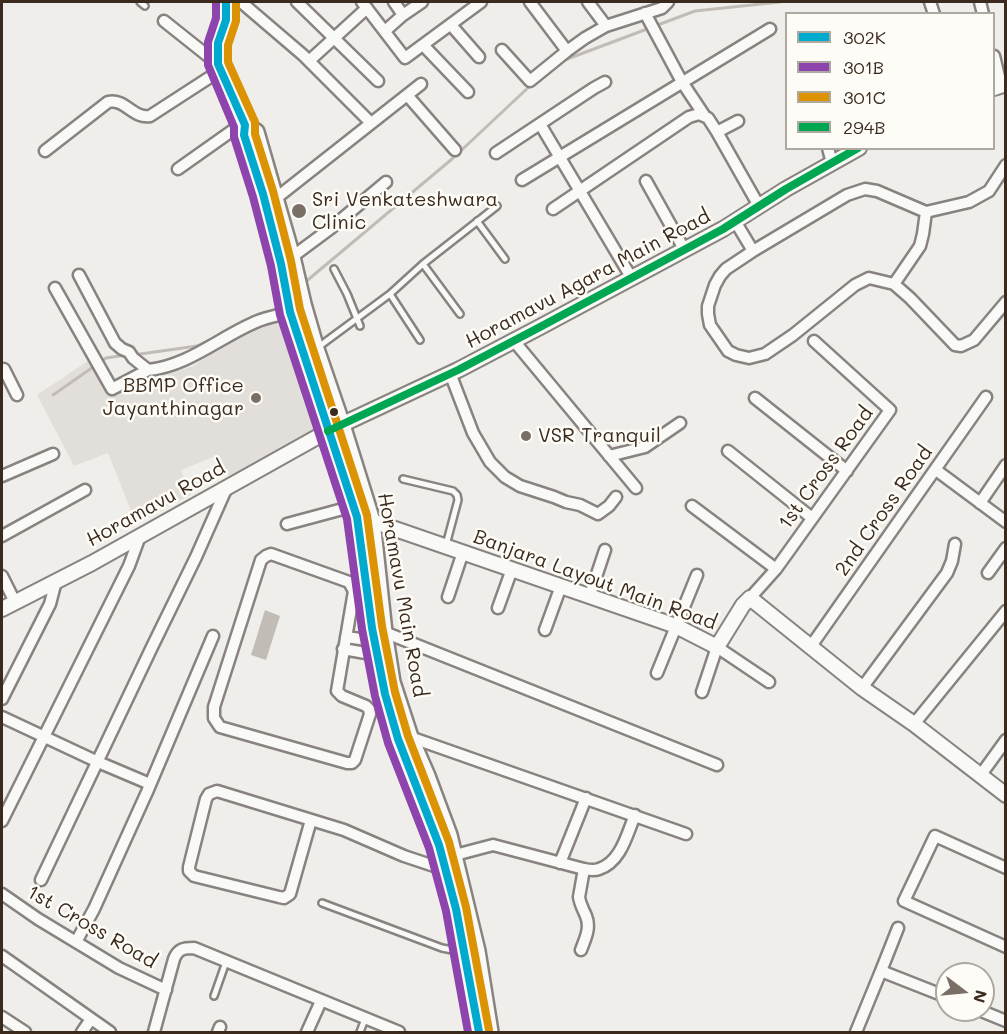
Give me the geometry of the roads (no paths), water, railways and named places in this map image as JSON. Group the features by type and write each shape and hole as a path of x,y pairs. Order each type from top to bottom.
{"main road":[{"path":"226,2 226,20 218,43 220,67 244,124 244,135 291,280"},
{"path":"244,124 256,132 292,257 293,305"},
{"name":"Horamavu Main Road","path":"293,305 316,348 357,517 372,628 392,682 404,737 439,844 465,952 479,1032"},
{"name":"Horamavu Main Road","path":"293,305 335,428 372,521 379,643 385,694 439,806 455,855 477,951 490,1032"}],"street":[{"path":"241,2 309,61 371,123"},
{"path":"297,2 378,81"},
{"path":"394,2 403,15"},
{"path":"385,31 422,2"},
{"path":"309,61 364,5 405,58 481,2"},
{"path":"530,2 567,51"},
{"path":"588,2 606,26"},
{"path":"502,50 530,81 585,38 606,26 650,22 668,2"},
{"path":"45,151 108,102 120,102 136,114 144,117 150,116 220,67 164,21"},
{"path":"650,22 682,82 717,132 759,206"},
{"path":"451,25 479,57"},
{"path":"522,180 770,29"},
{"path":"423,45 468,92"},
{"path":"995,65 1000,86"},
{"path":"496,153 605,82"},
{"path":"275,199 421,84"},
{"path":"407,96 456,150"},
{"path":"553,209 690,117 704,115"},
{"path":"717,132 738,121"},
{"path":"178,169 244,124"},
{"path":"540,124 631,277"},
{"path":"829,150 832,163"},
{"name":"Horamavu Agara Main Road","path":"335,428 514,341 735,221 855,150"},
{"path":"1005,165 989,191 969,202 926,212 877,191 865,189 847,195 726,269 715,285 708,306 710,325 728,351 749,358 765,354 793,335 855,285 869,278 894,284 955,345 961,346 974,340 1005,302"},
{"path":"646,181 684,249"},
{"path":"292,257 386,182"},
{"path":"894,284 914,258 920,246 926,212"},
{"path":"735,221 753,251"},
{"path":"79,275 115,343 148,370"},
{"path":"55,288 112,388 148,370 180,361 293,305"},
{"path":"514,341 636,488"},
{"name":"1st Cross Road","path":"750,598 776,569 890,410 814,342"},
{"path":"2,368 17,395"},
{"path":"450,374 473,433 490,462 505,477 520,486 580,505 598,514 616,497"},
{"name":"2nd Cross Road","path":"811,646 986,397"},
{"path":"755,398 847,471"},
{"path":"609,456 645,447 680,423"},
{"name":"Horamavu Road","path":"2,609 335,428"},
{"path":"728,451 812,518"},
{"path":"2,476 53,454"},
{"path":"980,503 1005,465"},
{"path":"936,470 1005,522"},
{"path":"41,880 196,557 227,487"},
{"path":"2,536 85,490"},
{"path":"287,524 354,506"},
{"path":"692,506 776,569"},
{"name":"Banjara Layout Main Road","path":"372,521 676,626 717,647 743,605 750,598"},
{"path":"2,820 129,566 140,536"},
{"path":"862,688 947,573 955,544"},
{"path":"987,573 1005,548"},
{"path":"590,596 605,550"},
{"path":"448,597 463,552"},
{"path":"272,554 350,582 354,591 343,649 337,691 342,696 366,706 370,714 356,760 352,763 220,727 214,718 214,707 261,560 266,556 272,554"},
{"path":"498,608 512,569"},
{"path":"657,673 697,575"},
{"path":"2,576 15,602"},
{"path":"2,699 50,604 56,581"},
{"path":"545,630 561,586"},
{"path":"750,598 862,688 914,724 1005,795"},
{"path":"914,724 1005,611"},
{"path":"76,942 94,909 150,784 213,636"},
{"path":"346,636 379,643 717,765"},
{"path":"343,649 379,643"},
{"path":"702,692 717,647 769,682"},
{"path":"2,717 150,784"},
{"path":"404,737 686,834"},
{"path":"980,776 1005,740"},
{"path":"311,820 288,896 279,897 194,876 189,871 206,798 213,792 220,792 344,830 404,856 445,868 455,855 494,845 584,869 600,869 615,858 621,849 635,815"},
{"path":"560,863 586,798"},
{"path":"1005,868 935,836 904,901 1005,947"},
{"path":"581,950 588,930 587,918 579,902 584,869"},
{"name":"1st Cross Road","path":"2,894 38,919 119,968 166,990"},
{"path":"856,1032 898,928"},
{"path":"154,1032 176,953 181,949 194,948 399,1032"},
{"path":"2,956 110,1032"},
{"path":"881,971 935,992"},
{"path":"307,1032 321,1000"},
{"path":"2,1017 25,1032"},
{"path":"82,1032 91,1019"}],"lane":[{"path":"140,2 145,6"},
{"path":"316,348 390,294 423,264 497,206"},
{"path":"477,221 505,259"},
{"path":"423,264 460,314"},
{"path":"334,269 360,326"},
{"path":"390,294 420,340"},
{"path":"403,479 453,491 457,495 458,500 446,546"},
{"path":"322,903 442,948 465,952"},
{"path":"214,996 226,962"},
{"path":"360,1032 365,1019"}],"waterway":[{"path":"562,61 695,11 780,2"},
{"path":"303,284 452,159 531,85"},
{"path":"272,312 283,303"},
{"path":"133,355 197,346 214,338"},
{"path":"53,395 106,358 126,355"}],"place":[{"name":"Sri Venkateshwara Clinic","path":"299,211"},
{"name":"BBMP Office Jayanthinagar","path":"256,398"},
{"name":"VSR Tranquil","path":"526,436"}]}
